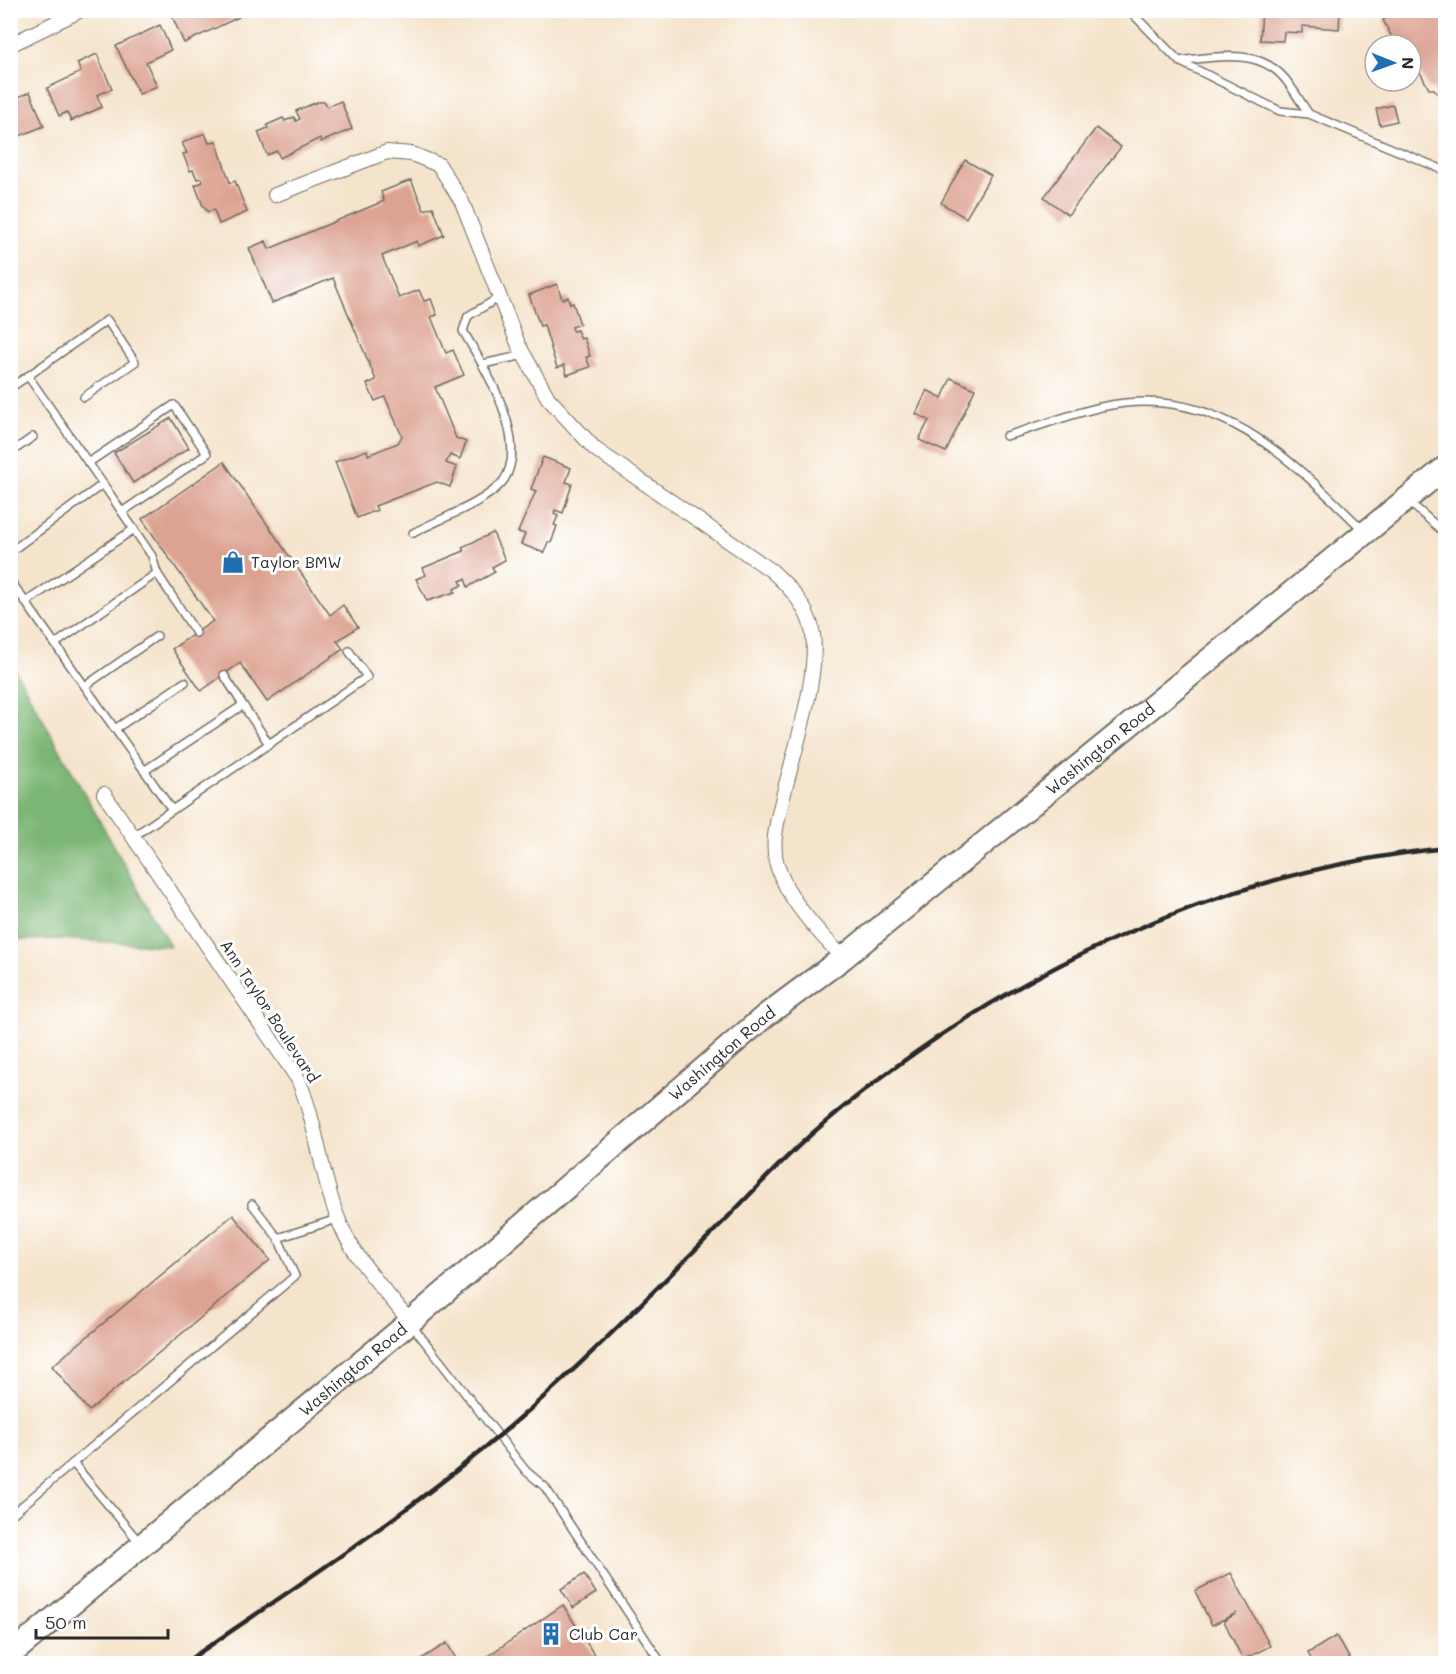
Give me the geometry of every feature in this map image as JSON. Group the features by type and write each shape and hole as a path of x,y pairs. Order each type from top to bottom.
{"main road":[{"name":"Washington Road","path":"10,1655 410,1322 765,1016 843,958 1446,467"}],"street":[{"path":"10,45 81,10"},
{"path":"275,195 387,152 412,154 439,165 462,202 524,355 548,398 595,449 772,571 796,594 811,623 814,656 810,686 774,836 777,864 793,897 843,958"},
{"name":"Ann Taylor Boulevard","path":"104,794 298,1079 311,1108 337,1218 354,1250 410,1322"}],"lane":[{"path":"1129,10 1179,61 1280,111 1309,114 1446,171"},
{"path":"1179,61 1239,55 1261,62 1284,77 1309,114"},
{"path":"413,533 486,496 504,479 513,449 502,405 483,364 463,331 468,316 500,297"},
{"path":"10,388 107,321 135,362 84,397"},
{"path":"483,364 524,355"},
{"path":"28,376 152,556 157,573 196,633"},
{"path":"1006,436 1106,406 1149,402 1195,408 1242,428 1288,458 1366,533"},
{"path":"88,463 174,405 207,454 122,512"},
{"path":"10,453 33,437"},
{"path":"10,552 103,484"},
{"path":"1406,500 1446,534"},
{"path":"26,602 134,529"},
{"path":"55,644 157,573"},
{"path":"10,580 172,810"},
{"path":"85,686 157,636"},
{"path":"134,836 367,677 349,651"},
{"path":"224,675 269,744"},
{"path":"115,729 185,682"},
{"path":"144,771 243,705"},
{"path":"10,1516 295,1276 278,1238 252,1204"},
{"path":"278,1238 337,1218"},
{"path":"410,1322 526,1471 545,1486 662,1664"},
{"path":"73,1463 142,1545"}],"green space":[{"path":"11,665 170,946 60,939 11,940"}],"building":[{"path":"183,10 235,10 239,17 184,43 172,16"},
{"path":"1262,10 1340,10 1339,29 1302,26 1302,33 1284,32 1283,41 1260,40"},
{"path":"1382,10 1446,10 1446,101 1443,101 1434,89 1429,89 1423,78 1423,33 1390,33 1383,20 1386,18"},
{"path":"160,25 171,50 146,62 157,86 139,94 116,46"},
{"path":"97,54 112,89 97,95 102,107 71,121 67,112 59,116 47,88 81,72 77,63"},
{"path":"30,92 44,126 10,140 10,108 16,106 13,99"},
{"path":"341,101 352,129 321,142 320,138 280,158 277,151 267,155 258,132 268,128 267,125 283,118 285,121 294,117 296,121 300,119 296,111 317,102 325,102 327,107"},
{"path":"1393,105 1397,121 1380,125 1376,109"},
{"path":"1096,128 1121,147 1068,215 1044,197"},
{"path":"205,133 209,143 216,141 230,183 235,181 247,212 219,224 214,210 208,212 203,206 195,185 203,182 201,178 197,179 193,170 190,171 183,154 187,153 182,143"},
{"path":"965,160 991,175 966,218 941,203"},
{"path":"411,180 424,210 433,207 444,235 418,246 417,241 382,256 399,298 419,290 424,301 431,299 437,315 431,317 446,353 453,350 464,375 435,387 456,438 466,442 460,459 450,455 446,463 457,467 450,487 437,482 375,506 377,510 357,518 335,462 367,450 368,455 398,443 402,436 385,397 375,401 367,384 376,380 333,278 272,303 249,248 266,241 269,249 384,201 381,192"},
{"path":"557,284 562,299 568,297 570,304 573,303 580,324 572,327 573,331 577,330 581,339 584,338 590,356 586,357 590,367 567,375 564,365 557,368 544,325 540,326 529,295"},
{"path":"951,378 975,389 946,452 919,440 929,420 916,414 927,390 942,398"},
{"path":"171,418 189,448 133,483 114,453"},
{"path":"543,457 571,468 566,482 572,484 563,513 555,510 554,514 558,516 554,525 557,526 551,543 548,542 544,553 521,544 525,534 518,532 536,491 531,489"},
{"name":"Taylor BMW","path":"224,462 330,615 343,605 358,627 337,641 343,649 267,702 240,663 201,691 172,649 213,621 142,519"},
{"path":"493,533 505,560 492,567 495,572 468,587 465,579 460,581 462,585 454,589 455,592 427,601 416,579 426,575 423,568 464,551 462,547"},
{"path":"233,1215 270,1260 89,1411 52,1366"},
{"path":"1231,1573 1270,1646 1243,1660 1224,1621 1237,1613 1212,1625 1195,1591"},
{"path":"584,1574 596,1593 573,1608 561,1589"},
{"name":"Club Car","path":"563,1605 600,1664 476,1664"},
{"path":"1336,1636 1353,1664 1314,1664 1308,1653"},
{"path":"447,1643 459,1664 413,1664"}],"railway":[{"path":"183,1664 393,1519 474,1457 592,1352 808,1137 890,1071 961,1022 1036,978 1113,939 1194,906 1276,880 1360,860 1446,848"}],"place":[{"name":"Taylor BMW","path":"233,562"},
{"name":"Club Car","path":"551,1634"}]}
